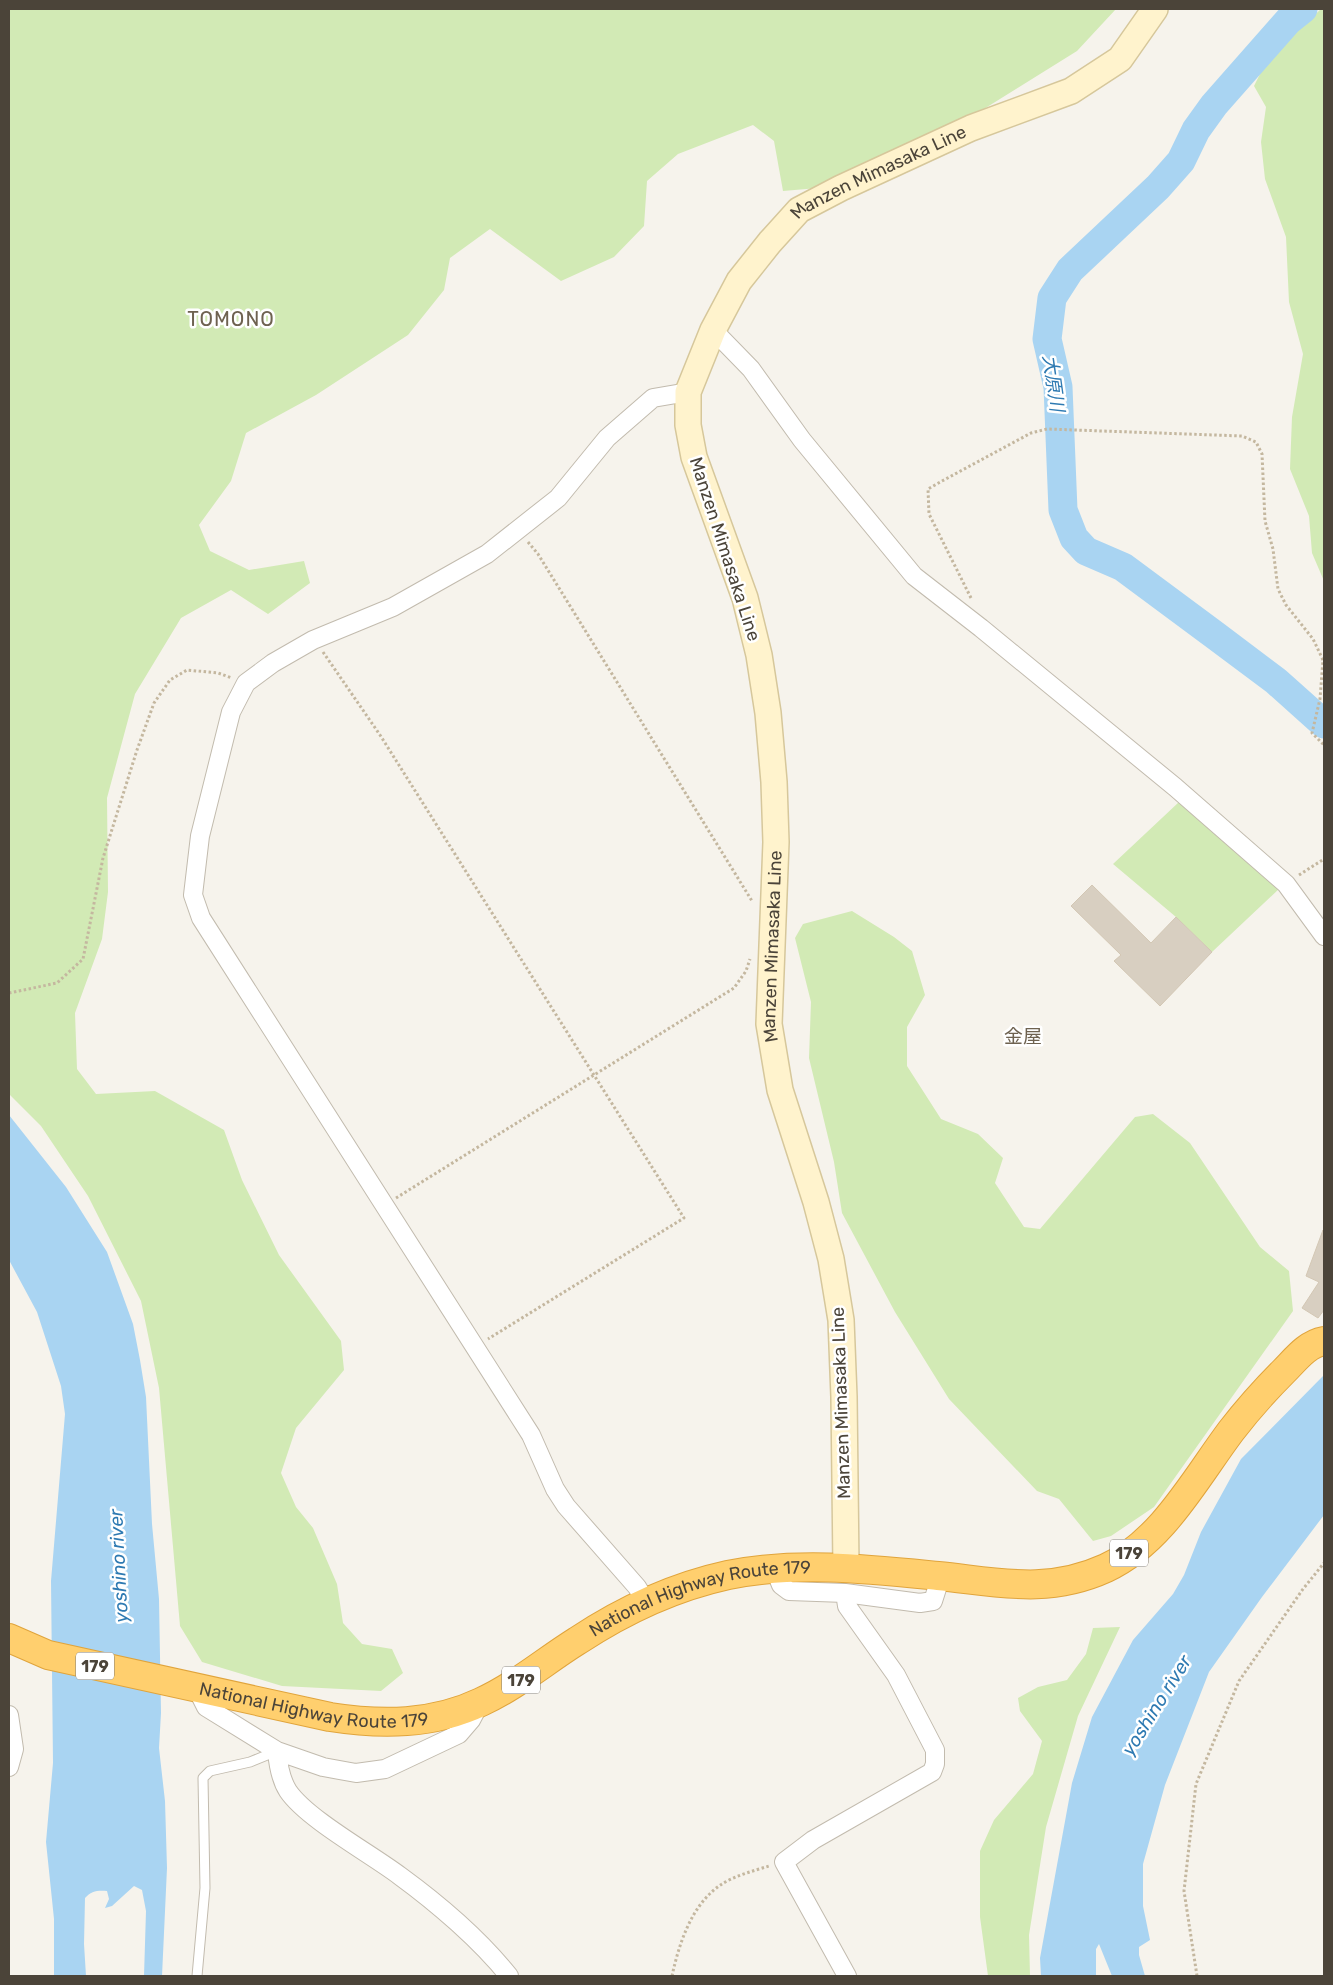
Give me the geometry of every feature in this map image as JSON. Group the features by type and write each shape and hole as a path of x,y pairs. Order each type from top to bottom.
{"highway":[{"name":"National Highway Route 179","path":"10,1639 48,1656 330,1717 370,1723 442,1716 480,1703 516,1683 610,1620 646,1602 705,1581 730,1575 808,1566 846,1580 941,1576 1011,1585 1047,1586 1080,1578 1107,1568 1138,1548 1165,1521 1257,1399 1305,1350 1324,1341"}],"main road":[{"name":"Manzen Mimasaka Line","path":"846,1580 844,1397 841,1320 831,1259 816,1202 780,1090 769,1024 776,842 774,782 768,713 759,655 745,598 694,457 688,425 688,392 713,330 739,282 770,242 800,210 841,188 971,128 1071,91 1120,59 1155,9"}],"street":[{"path":"713,330 751,369 802,440 914,576 981,628 1175,788 1286,884 1324,936"},
{"path":"646,1602 637,1587 566,1506 555,1489 531,1435 383,1206 202,918 193,895 200,836 231,712 246,683 273,663 313,640 401,603 488,554 558,498 607,438 653,398 688,392"},
{"path":"846,1580 847,1606 896,1675 935,1750 935,1764 932,1772 813,1840 784,1862 847,1976"},
{"path":"188,1687 206,1707 277,1751 323,1767 356,1773 385,1769 459,1734 471,1720 480,1703"},
{"path":"9,1715 14,1749 9,1767"},
{"path":"277,1751 278,1763 288,1790 302,1807 401,1876 456,1923 509,1976"}],"lane":[{"path":"197,1976 205,1888 202,1778 210,1771 250,1762 277,1751"}],"path":[{"path":"981,628 981,618 929,514 928,489 1031,433 1047,429 1242,436 1256,442 1262,454 1265,520 1273,549 1278,589 1286,605 1313,639 1323,660 1320,699 1312,733 1324,745"},
{"path":"518,531 538,554 554,579 751,897 754,906"},
{"path":"313,640 336,669 380,735 684,1218 474,1348"},
{"path":"9,993 56,983 83,959 106,849 154,703 170,680 187,670 218,672 246,683"},
{"path":"1286,884 1324,858"},
{"path":"383,1206 734,988 746,971 751,956"},
{"path":"1198,1976 1184,1891 1196,1784 1239,1681 1292,1604 1324,1562"},
{"path":"672,1976 683,1935 706,1898 720,1886 734,1879 784,1862"}],"green space":[{"path":"9,9 1116,9 1077,51 971,117 818,188 783,191 774,141 753,125 678,154 647,181 644,226 614,257 561,281 490,229 450,258 444,290 408,335 316,395 246,433 231,481 199,525 210,551 249,570 304,561 310,583 268,614 231,590 181,618 135,694 107,798 108,892 102,939 75,1013 77,1069 96,1094 155,1091 224,1130 242,1180 279,1255 341,1341 344,1370 296,1428 281,1473 296,1507 313,1528 337,1584 343,1623 362,1644 392,1649 403,1673 381,1691 282,1686 202,1662 180,1626 159,1388 141,1301 88,1196 41,1126 9,1094"},
{"path":"1321,9 1324,9 1324,581 1312,553 1309,516 1290,469 1292,417 1303,354 1289,302 1286,237 1265,179 1261,142 1266,107 1254,86 1267,60"},
{"path":"1179,802 1280,888 1212,952 1176,917 1113,864"},
{"path":"852,911 894,937 912,951 925,995 907,1027 907,1066 941,1119 978,1134 1003,1158 995,1183 1024,1227 1040,1229 1135,1117 1153,1114 1190,1143 1260,1247 1289,1271 1293,1311 1154,1507 1111,1536 1093,1541 1059,1499 1037,1491 949,1399 895,1312 842,1213 834,1162 809,1058 811,1002 795,938 803,924"},
{"path":"1120,1627 1078,1716 1046,1827 1029,1935 1030,1976 988,1976 980,1917 980,1851 994,1820 1033,1774 1042,1741 1020,1711 1018,1698 1038,1687 1067,1680 1086,1654 1093,1628"}],"water":[{"name":"yoshino river","path":"9,1115 66,1187 107,1252 133,1324 140,1360 146,1397 152,1524 159,1599 161,1713 159,1748 165,1801 167,1868 162,1976 144,1976 146,1911 142,1890 134,1886 112,1906 105,1908 109,1899 107,1891 95,1892 85,1898 84,1944 86,1976 54,1976 54,1919 46,1842 53,1763 51,1581 65,1414 61,1386 37,1312 9,1260"},
{"name":"yoshino river","path":"1324,1375 1324,1515 1262,1597 1209,1672 1165,1785 1143,1864 1143,1906 1150,1940 1139,1947 1139,1955 1145,1976 1112,1976 1099,1944 1096,1949 1096,1976 1041,1976 1040,1958 1072,1783 1092,1717 1133,1640 1173,1594 1184,1575 1201,1532 1241,1459"}],"building":[{"path":"1092,885 1151,943 1176,917 1212,952 1160,1006 1114,961 1121,955 1071,906"},
{"path":"1323,1230 1324,1310 1318,1318 1302,1308 1319,1282 1306,1276"}],"waterway":[{"name":"大原川","path":"1303,9 1288,21 1214,105 1196,130 1181,161 1158,187 1070,270 1052,298 1047,339 1058,387 1063,510 1074,538 1086,551 1123,567 1216,636 1276,681 1324,724"}],"district":[{"name":"TOMONO","path":"231,319"},
{"name":"金屋","path":"1023,1036"}]}
